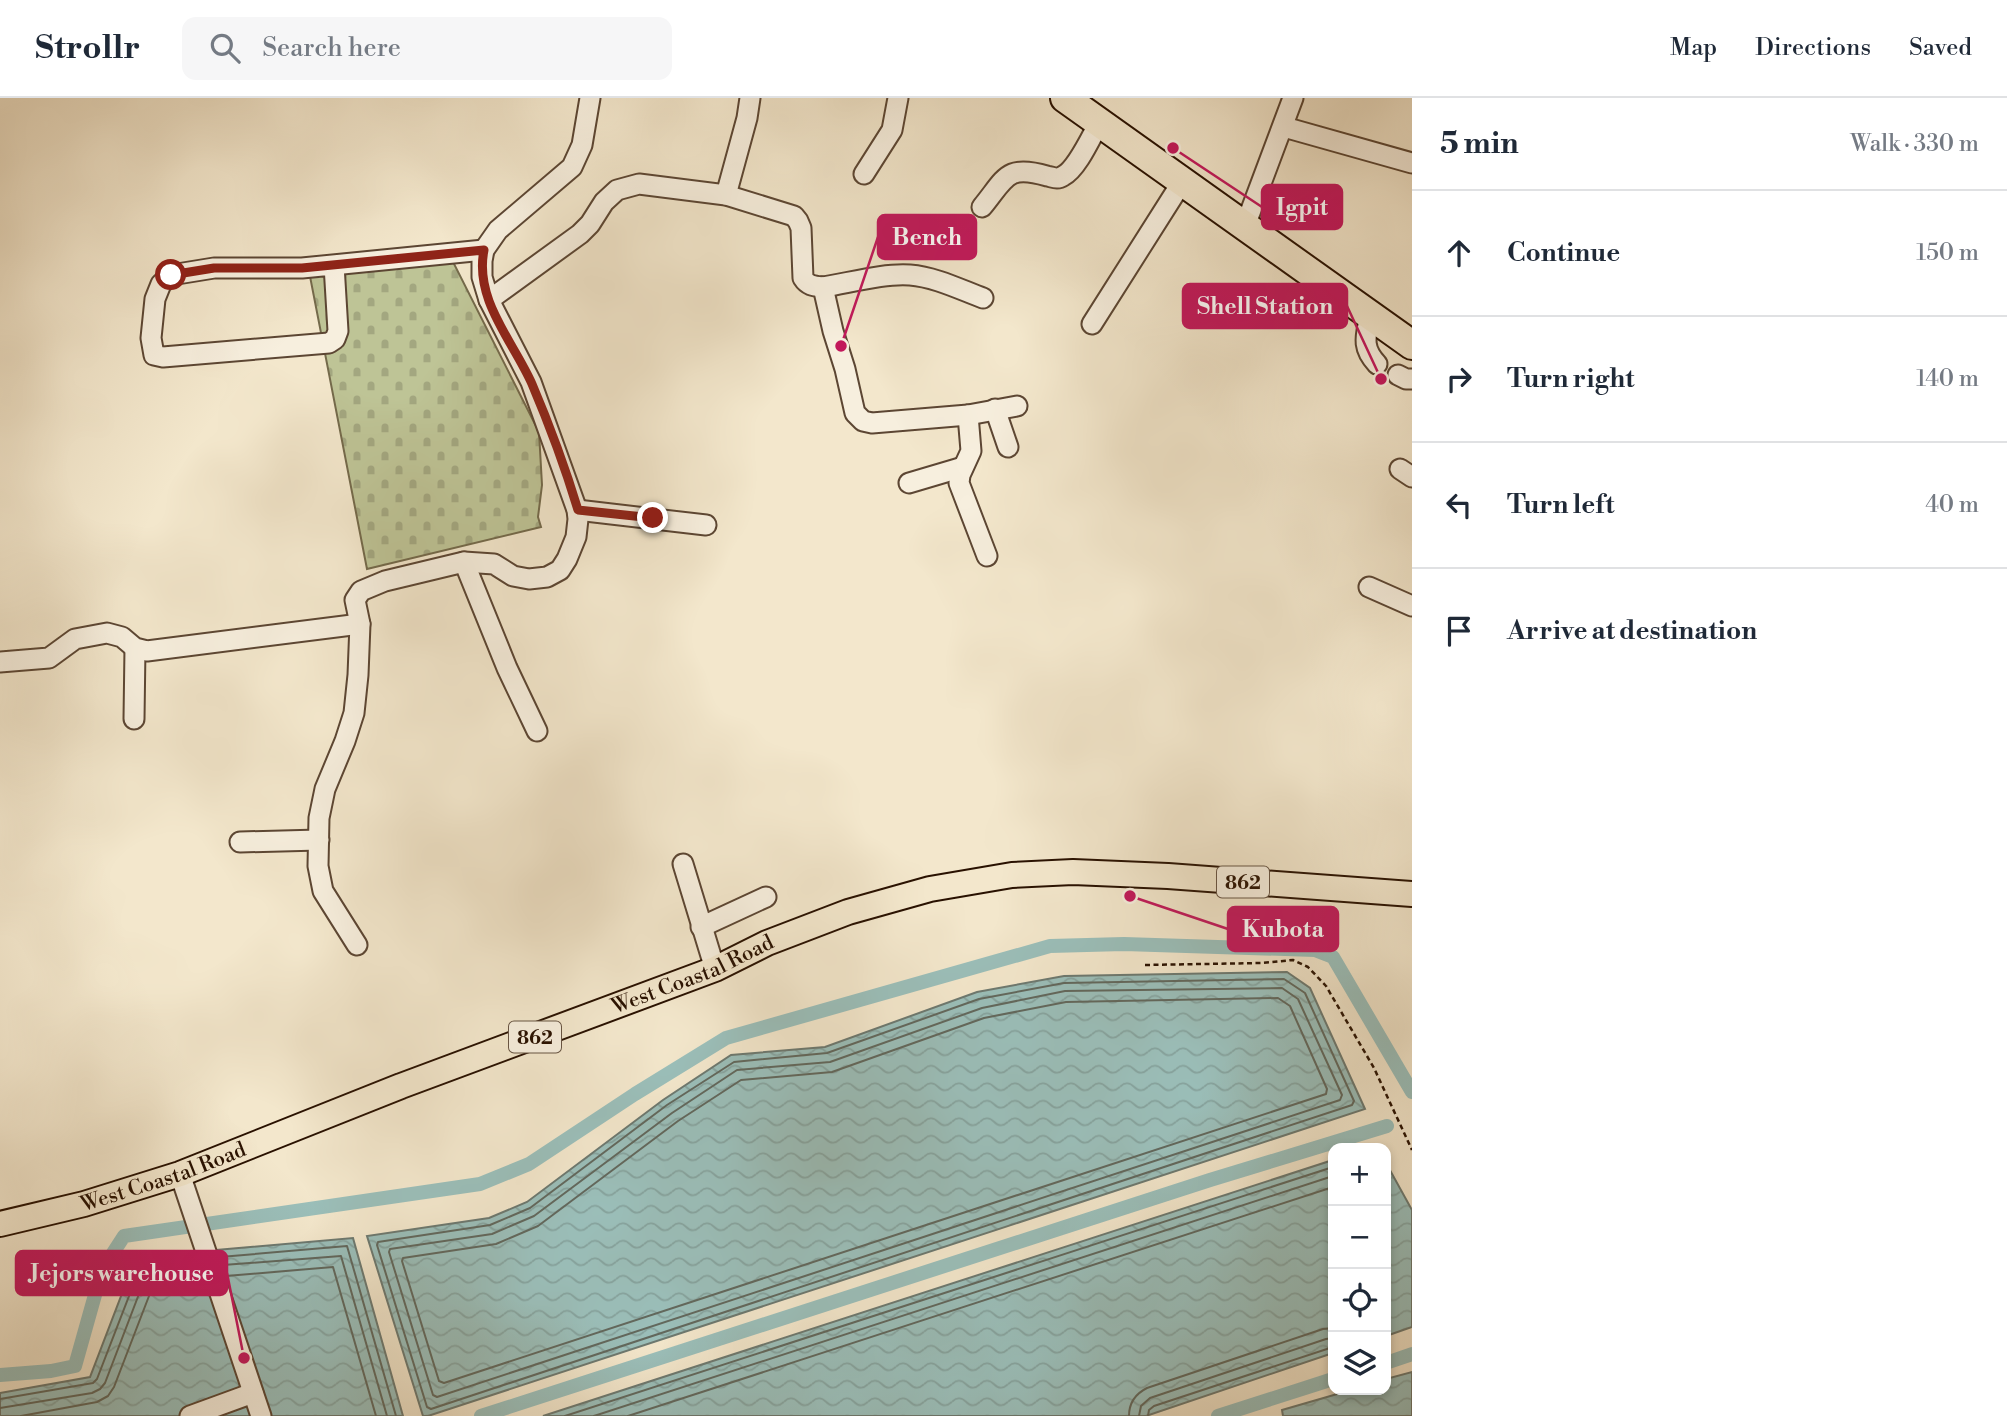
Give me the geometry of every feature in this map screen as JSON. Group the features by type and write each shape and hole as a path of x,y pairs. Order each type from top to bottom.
{"highway":[{"path":"1065,98 1412,345"}],"main road":[{"name":"West Coastal Road","path":"0,1224 84,1204 180,1174 401,1086 715,969 767,943 862,908 930,888 1012,875 1073,872 1412,894"}],"street":[{"path":"357,945 323,891 318,866 319,818 325,789 354,713 360,624 355,600 361,591 385,581 464,562 494,564 513,576 529,579 547,577 560,570 576,537 578,510 531,382 489,300 482,278 482,261 484,250 498,230 572,167 582,145 590,98"},
{"path":"726,195 750,98"},
{"path":"864,174 892,130 898,98"},
{"path":"1245,226 1293,98"},
{"path":"982,207 1007,176 1015,171 1030,171 1057,179 1065,176 1072,169 1099,123"},
{"path":"1284,127 1412,163"},
{"path":"1091,324 1182,182"},
{"path":"489,300 580,234 604,202 617,190 639,184 726,195 794,216 800,228 803,278 806,283 823,287 892,275 909,275 931,279 983,298"},
{"path":"334,265 338,331 335,339 329,343 163,357 154,355 151,338 155,299 161,284 171,275 214,268 302,268 484,250"},
{"path":"823,287 855,413 863,421 872,423 968,415 1017,405"},
{"path":"1370,315 1366,342 1369,355 1377,364"},
{"path":"995,410 1008,447"},
{"path":"968,415 971,451 959,483 988,556"},
{"path":"909,483 963,467"},
{"path":"578,510 706,526"},
{"path":"464,562 507,668 537,732"},
{"path":"1369,587 1412,607"},
{"path":"0,662 49,658 75,639 107,633 121,637 135,648 147,650 360,624"},
{"path":"134,719 135,648"},
{"path":"240,842 319,840"},
{"path":"683,864 715,969"},
{"path":"701,927 766,897"},
{"path":"180,1174 261,1416"},
{"path":"190,1416 253,1393"}],"path":[{"path":"1145,965 1293,960 1308,967 1326,986 1374,1068 1412,1150"}],"green space":[{"path":"446,248 539,432 542,485 538,517 541,527 367,569 307,261"}],"water":[{"path":"1287,972 1310,988 1365,1109 423,1416 367,1236 489,1218 527,1202 663,1100 731,1055 825,1047 977,992 1064,976"},
{"path":"1328,1162 1328,1355 1146,1416 543,1416"},
{"path":"1391,1172 1412,1210 1412,1327 1391,1334"},
{"path":"353,1238 403,1416 0,1416 0,1393 90,1377 136,1257"},
{"path":"1412,1372 1412,1416 1283,1416 1282,1410 1334,1395 1391,1395 1391,1378"}],"waterway":[{"path":"0,1375 51,1371 75,1366 102,1270 124,1236 480,1184 529,1164 726,1038 1050,946 1124,944 1315,950 1333,957 1412,1092"},
{"path":"481,1416 1210,1180 1387,1126"},
{"path":"1391,1361 1412,1354"},
{"path":"1218,1416 1328,1381"}],"place":[{"name":"Igpit","path":"1173,148"},
{"name":"Bench","path":"841,346"},
{"name":"Shell Station","path":"1381,379"},
{"name":"Kubota","path":"1130,896"},
{"name":"Jejors warehouse","path":"244,1358"}],"route":[{"path":"171,275 214,268 302,268 484,250 482,278 489,300 531,382 578,510 653,518"}]}
